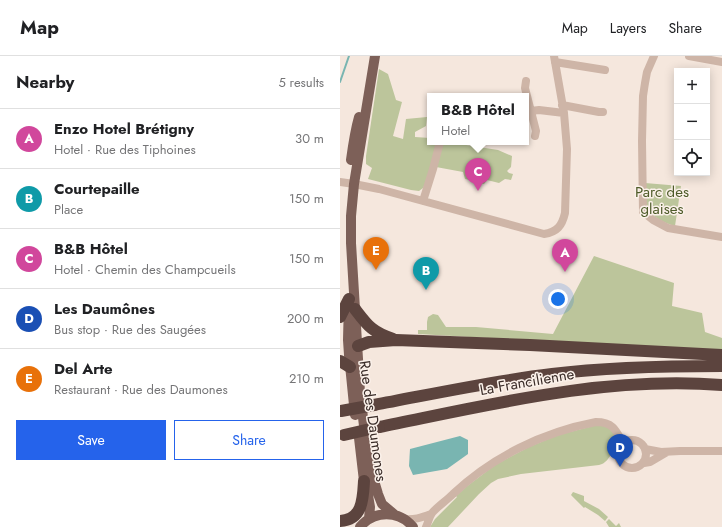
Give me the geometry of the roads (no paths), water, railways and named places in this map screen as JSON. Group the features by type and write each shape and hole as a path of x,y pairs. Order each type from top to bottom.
{"highway":[{"path":"340,317 352,304 364,321 373,330 396,340"},
{"path":"358,346 369,342 396,340 522,344 722,355"},
{"name":"La Francilienne","path":"341,411 492,383 550,374 618,368 722,366"},
{"name":"La Francilienne","path":"342,435 504,402 586,388 649,383 722,385"},
{"path":"340,520 345,520 352,517 359,510 362,500 364,481"}],"main road":[{"path":"347,183 350,172 353,140 360,115 370,56"},
{"path":"347,183 375,56"},
{"name":"Rue des Daumones","path":"347,183 351,216 352,304 358,346 362,414 366,443 372,474 382,504 413,527"},
{"name":"Rue des Daumones","path":"352,304 346,361 364,481 370,507 369,519"},
{"path":"358,346 346,361 359,376"},
{"path":"360,527 369,519 378,515 384,514 399,517"}],"street":[{"path":"654,56 648,72 643,96 643,212 653,220 668,228 722,237"},
{"path":"689,56 722,62"},
{"path":"347,183 379,189 544,234 551,233 557,230 564,219 567,149 563,109 554,59 605,70"},
{"path":"526,81 526,93"},
{"path":"529,103 536,131 535,136"},
{"path":"531,111 563,109 568,106 603,112"},
{"path":"423,201 439,145"},
{"path":"399,517 413,520 431,514 464,484 492,463 522,446 552,434 602,422 609,424 614,428 623,443"},
{"path":"628,440 635,440 643,445 645,449 646,458 640,467 629,469 618,460 617,453 619,448 628,440"},
{"path":"645,449 667,452 722,451"},
{"path":"644,463 650,462 667,452"},
{"path":"426,527 431,514"}],"water":[{"path":"460,436 468,440 468,454 447,469 413,475 409,466 410,449"}],"waterway":[{"path":"340,82 349,56"}],"place":[{"name":"B&B Hôtel","path":"478,191"},
{"name":"Del Arte","path":"376,270"},
{"name":"Enzo Hotel Brétigny","path":"565,272"},
{"name":"Courtepaille","path":"426,290"},
{"name":"Les Daumônes","path":"620,467"}],"park label":[{"name":"Parc des glaises","path":"662,200"}]}
